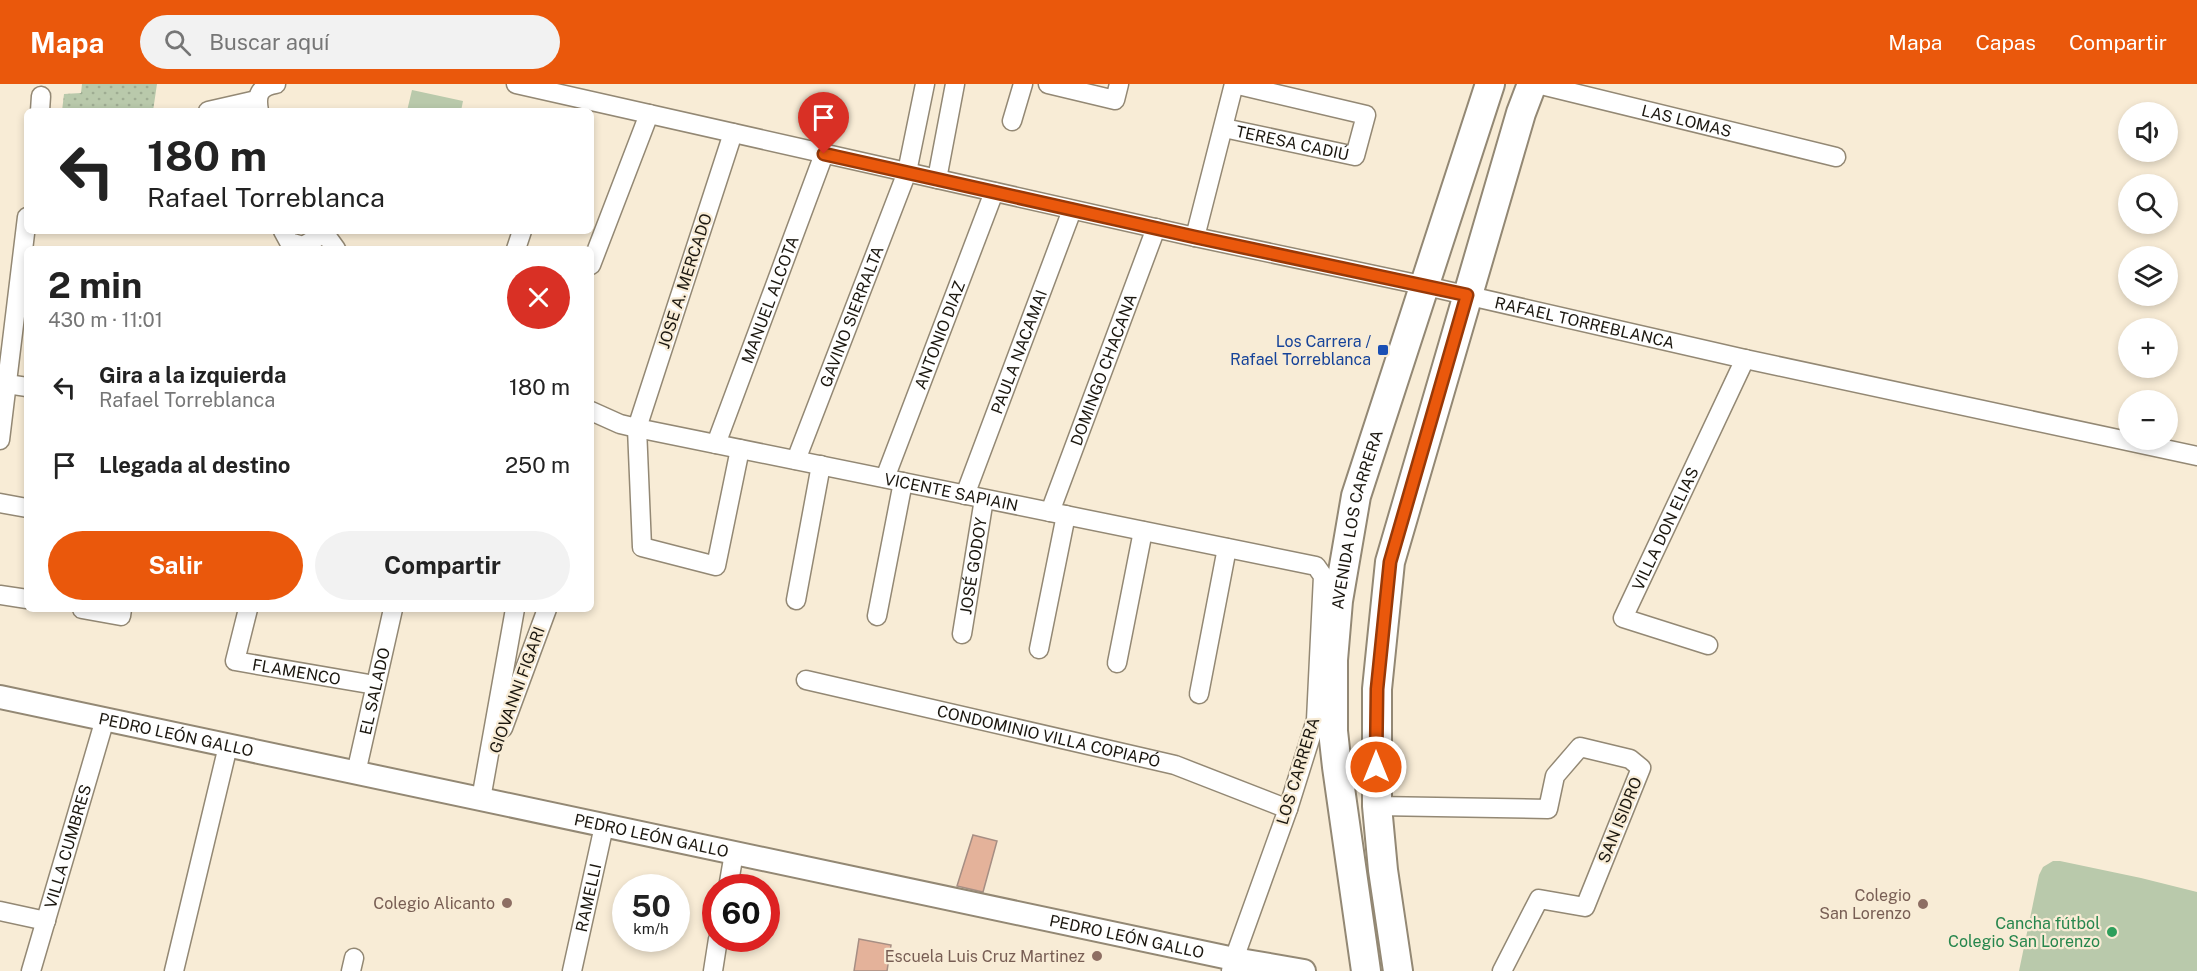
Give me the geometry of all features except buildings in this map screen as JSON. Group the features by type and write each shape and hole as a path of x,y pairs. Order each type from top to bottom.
{"main road":[{"name":"AVENIDA LOS CARRERA","path":"1366,971 1337,767 1332,696 1335,630 1356,496 1490,84"},
{"path":"1398,971 1383,870 1377,806 1377,689 1390,562 1521,113 1532,84"}],"street":[{"path":"258,106 260,90 276,84"},
{"name":"RAFAEL TORREBLANCA","path":"516,84 1072,210 2197,456"},
{"name":"GAVINO SIERRALTA","path":"796,460 907,172 925,84"},
{"path":"937,179 955,84"},
{"path":"1012,121 1023,84"},
{"path":"1048,84 1117,92"},
{"path":"1195,237 1234,84"},
{"name":"TERESA CADIÚ","path":"1224,128 1354,156 1366,115 1234,84"},
{"name":"LAS LOMAS","path":"1537,84 1836,157"},
{"path":"221,108 252,101 258,106"},
{"path":"594,257 649,114"},
{"name":"JOSE A. MERCADO","path":"637,428 733,133"},
{"name":"MANUEL ALCOTA","path":"716,444 824,154"},
{"name":"ANTONIO DIAZ","path":"885,478 994,192"},
{"name":"PAULA NACAMAI","path":"964,495 1072,210"},
{"name":"DOMINGO CHACANA","path":"1039,649 1058,514 1156,228"},
{"path":"285,241 303,246 315,239 317,234"},
{"path":"0,440 24,270"},
{"name":"VILLA DON ELIAS","path":"1708,645 1623,618 1745,358"},
{"path":"7,384 24,387"},
{"name":"VICENTE SAPIAIN","path":"594,412 620,424 637,428 1316,566"},
{"path":"637,428 642,547 716,566 740,449"},
{"path":"796,600 821,465"},
{"path":"877,616 903,482"},
{"name":"JOSÉ GODOY","path":"962,634 984,499"},
{"path":"0,503 24,507"},
{"path":"1118,663 1143,531"},
{"path":"1199,694 1227,548"},
{"name":"LOS CARRERA","path":"1232,965 1288,809 1316,720 1323,576 1316,566"},
{"path":"0,595 24,599"},
{"path":"99,612 121,616 122,612"},
{"name":"FLAMENCO","path":"247,612 235,661 375,685"},
{"name":"EL SALADO","path":"356,773 392,612"},
{"name":"GIOVANNI FIGARI","path":"482,800 515,612"},
{"name":"GIOVANNI FIGARI","path":"488,772 546,612"},
{"name":"CONDOMINIO VILLA COPIAPÓ","path":"806,680 1175,765 1288,809"},
{"name":"PEDRO LEÓN GALLO","path":"0,697 734,853 1232,965 1304,971"},
{"name":"VILLA CUMBRES","path":"31,971 105,719"},
{"path":"176,970 228,746"},
{"name":"SAN ISIDRO","path":"1377,806 1548,810 1555,777 1580,747 1630,759 1641,768 1585,908 1539,899 1502,971"},
{"name":"RAMELLI","path":"572,971 604,825"},
{"path":"730,874 734,853"},
{"path":"0,911 46,921"},
{"path":"712,971 716,952"}],"green space":[{"path":"82,84 157,84 153,108 62,108 64,94 81,93"},
{"path":"412,90 463,101 462,108 408,108"},
{"name":"Cancha fútbol Colegio San Lorenzo","path":"2053,861 2141,878 2197,892 2197,971 2019,971 2039,875 2043,867"}],"place":[{"name":"Los Carrera / Rafael Torreblanca","path":"1383,350"},
{"name":"Colegio Alicanto","path":"507,903"},
{"name":"Colegio San Lorenzo","path":"1923,904"},
{"name":"Cancha fútbol Colegio San Lorenzo","path":"2112,932"},
{"name":"Escuela Luis Cruz Martinez","path":"1097,956"}],"route":[{"path":"824,154 1467,295 1390,562 1377,689 1376,767"}]}
